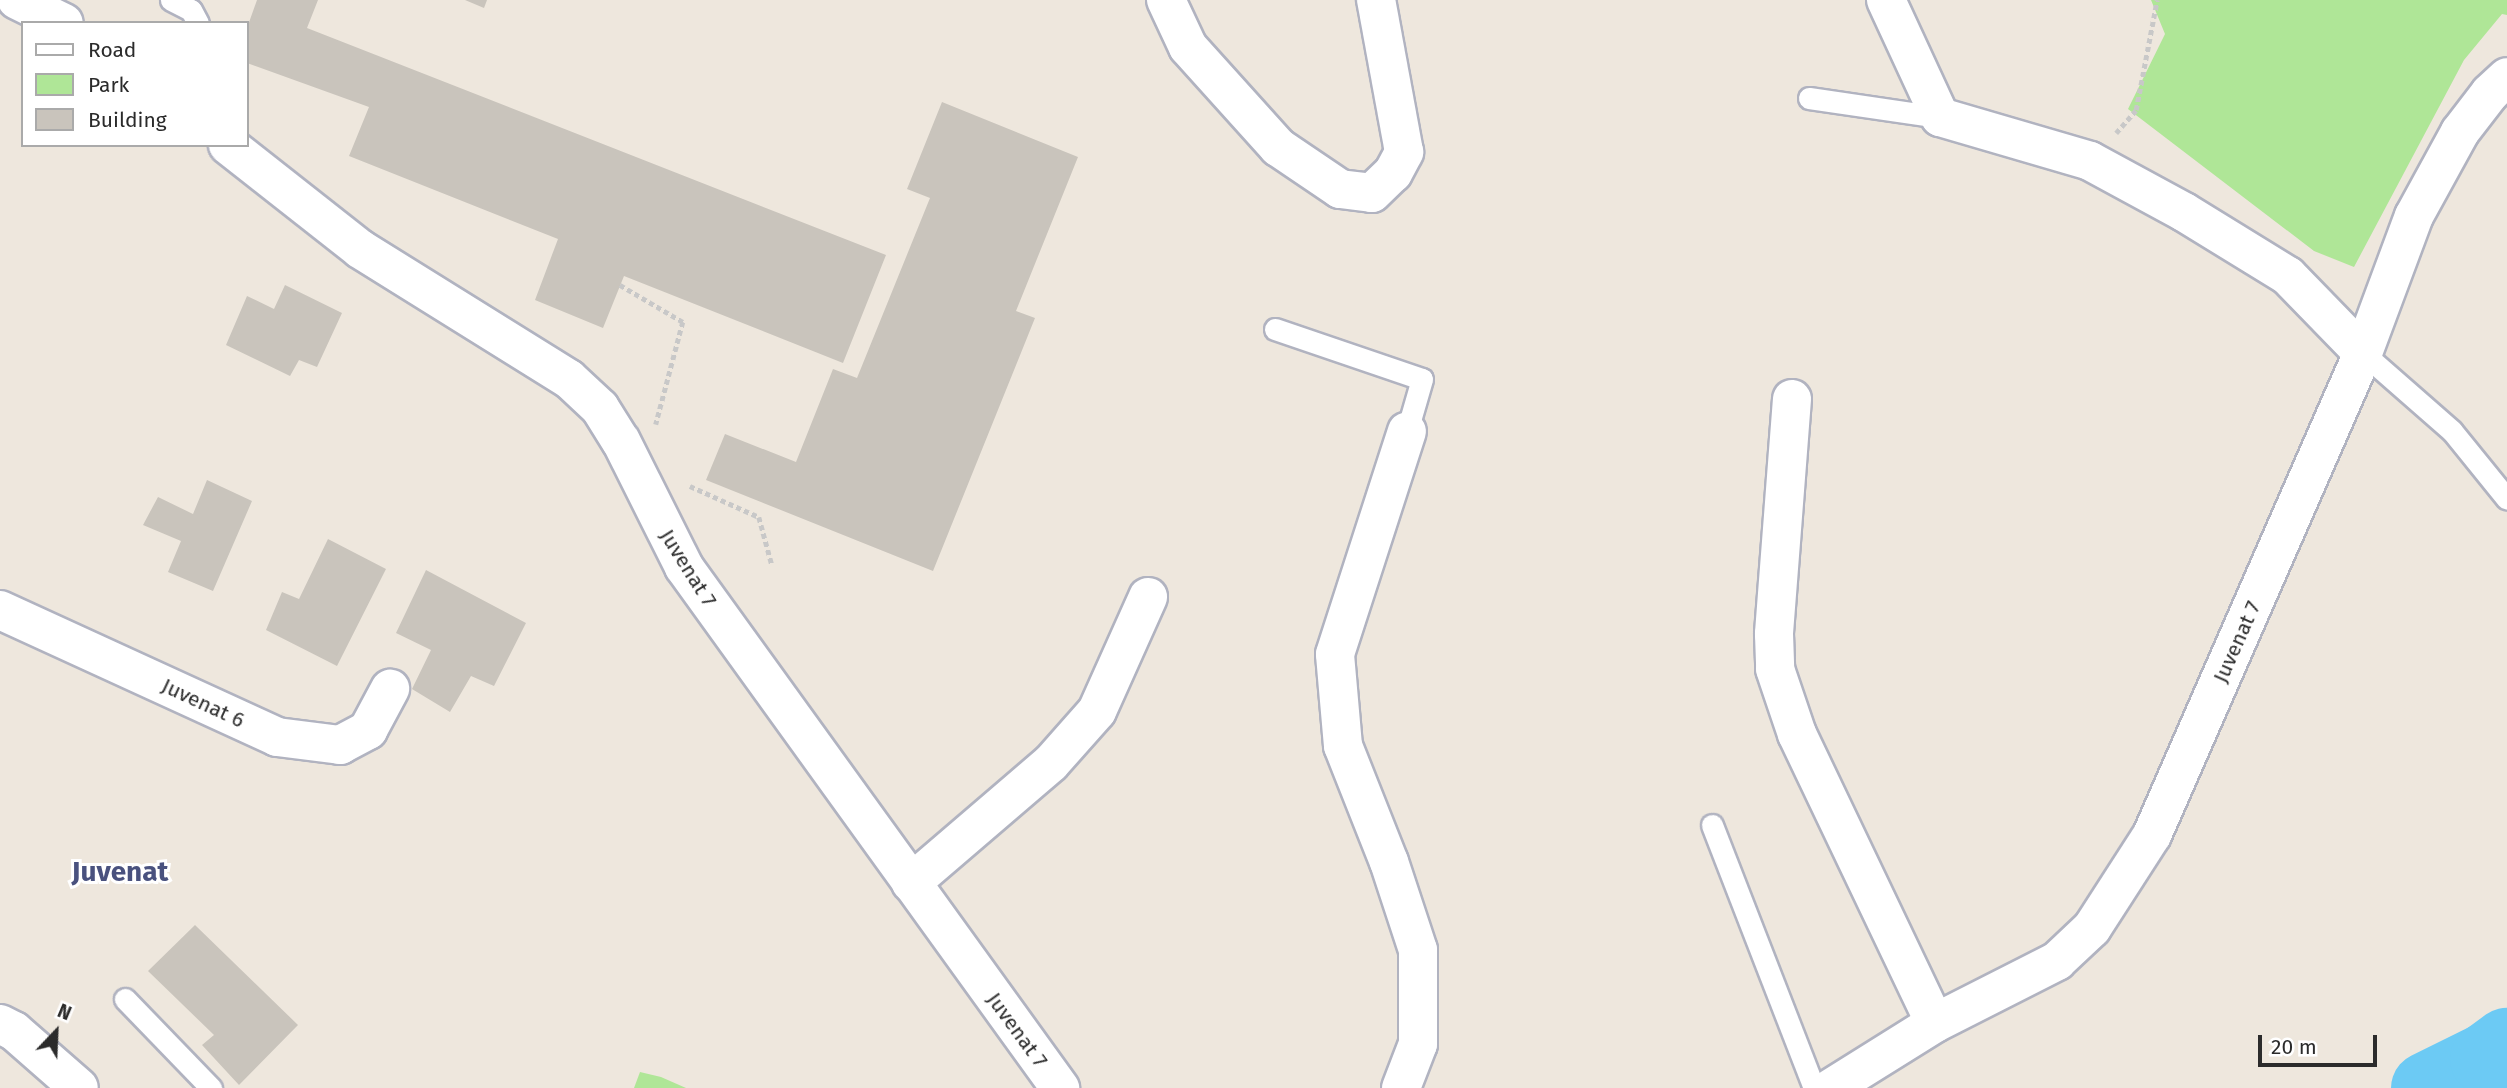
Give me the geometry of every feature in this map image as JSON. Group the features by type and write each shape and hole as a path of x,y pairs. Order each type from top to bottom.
{"street":[{"path":"16,0 60,21"},
{"path":"1166,0 1188,47 1278,147 1340,190 1372,193 1393,173 1404,152 1376,0"},
{"path":"1886,0 1940,117 2090,161 2184,212 2288,276 2363,353"},
{"name":"Juvenat 7","path":"1831,1088 1935,1023 2057,961 2092,928 2152,835 2363,353 2414,216 2460,132 2507,77"},
{"name":"Juvenat 7","path":"231,147 360,249 569,379 600,408 621,441 684,567 1060,1088"},
{"path":"1792,399 1774,634 1775,669 1797,734 1935,1023"},
{"path":"1401,1088 1418,1044 1418,950 1390,862 1343,746 1335,654 1406,431"},
{"path":"911,883 1051,763 1097,711 1148,597"},
{"name":"Juvenat 6","path":"0,610 276,737 340,745 368,730 390,689"},
{"path":"0,1024 14,1031 79,1088"}],"lane":[{"path":"171,0 191,10 197,21"},
{"path":"1809,98 1940,117"},
{"path":"1275,330 1422,379 1406,431"},
{"path":"2363,353 2452,430 2507,499"},
{"path":"1712,825 1814,1088"},
{"path":"125,999 211,1088"}],"path":[{"path":"2090,161 2136,110 2157,0"},
{"path":"620,285 682,321 653,436"},
{"path":"686,485 759,517 772,565"}],"green space":[{"path":"2151,0 2507,0 2507,15 2502,14 2464,60 2354,267 2314,251 2128,109 2165,34"},
{"path":"640,1072 661,1077 686,1088 634,1088"}],"building":[{"path":"257,0 318,0 307,28 886,255 843,363 624,276 603,328 535,300 558,239 349,156 369,107 248,63 248,25"},
{"path":"465,0 487,0 484,8"},
{"path":"942,102 1078,157 1016,311 1035,318 933,571 706,480 725,434 796,462 833,369 857,378 930,198 907,189"},
{"path":"285,285 342,313 317,367 299,360 290,376 226,345 247,296 274,309"},
{"path":"207,480 252,501 213,591 168,572 181,541 143,525 158,497 193,514"},
{"path":"328,539 386,569 337,666 266,630 282,592 299,599"},
{"path":"426,570 526,623 494,686 471,676 450,712 412,689 431,650 396,633"},
{"path":"195,925 298,1025 239,1085 202,1045 214,1035 148,971"}],"waterway":[{"path":"2427,1088 2486,1059 2507,1044"}],"district":[{"name":"Juvenat","path":"120,872"}]}
